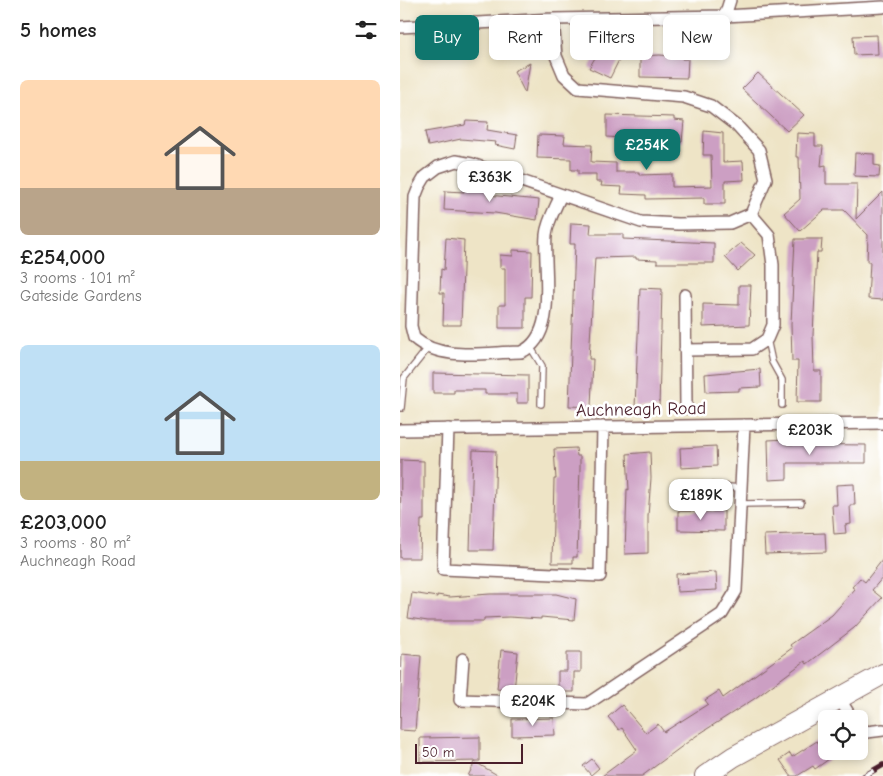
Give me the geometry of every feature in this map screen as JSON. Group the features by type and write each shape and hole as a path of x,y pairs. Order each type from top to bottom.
{"highway":[{"path":"706,776 733,757 883,674"}],"street":[{"path":"726,15 730,0"},
{"path":"730,16 848,5 883,8"},
{"path":"560,19 663,17"},
{"path":"400,27 489,22"},
{"path":"558,60 564,75 578,88 684,97 711,106 737,126 759,150 766,178 751,214 730,223 678,224 641,222 472,164 456,161 438,167 425,177 415,197 411,326 414,338 428,348 448,353 521,352 531,348 540,338 545,322 546,233 561,195"},
{"path":"686,350 752,349 767,339 773,325 773,265 769,235 751,214"},
{"path":"685,295 686,408"},
{"name":"Auchneagh Road","path":"400,430 883,423"},
{"path":"462,659 460,700 587,704 722,614 736,591 744,425"},
{"path":"448,430 444,569 600,576 603,427"},
{"path":"839,698 846,710"},
{"path":"868,732 883,730"}],"lane":[{"path":"767,339 772,362 782,380 782,405"},
{"path":"401,408 404,378 428,348"},
{"path":"531,348 542,366 541,404"},
{"path":"690,484 741,488"},
{"path":"740,504 801,503"}],"building":[{"path":"877,35 878,54 854,55 853,36"},
{"path":"653,55 663,55 663,60 688,60 687,78 640,77 640,60 653,60"},
{"path":"594,60 619,60 610,78 589,68"},
{"path":"530,63 525,93 514,71"},
{"path":"758,73 804,115 787,131 742,89"},
{"path":"607,115 674,117 674,120 684,121 682,142 607,137"},
{"path":"466,121 488,122 487,130 517,135 515,149 495,145 496,142 461,139 428,146 425,132 465,125"},
{"path":"704,131 723,133 723,162 743,161 744,180 725,181 725,204 704,204 704,198 646,199 646,195 621,194 622,187 601,186 602,182 596,182 596,174 578,174 578,170 571,170 571,159 537,158 538,135 565,136 564,144 592,145 591,162 616,163 616,172 639,172 639,175 672,174 672,187 712,186 711,155 703,155"},
{"path":"797,133 815,134 815,146 823,146 821,166 826,165 826,184 857,184 856,219 883,192 883,300 868,299 870,262 867,262 868,235 844,210 824,210 800,231 784,213 800,199 799,157 796,157"},
{"path":"855,153 874,154 874,165 880,166 879,177 854,176"},
{"path":"465,183 489,186 488,195 539,200 537,220 495,213 444,210 445,191 464,192"},
{"path":"571,223 591,224 590,234 623,234 623,239 714,243 714,263 657,263 657,260 636,259 636,257 595,258 589,359 593,359 591,407 569,406 575,244 570,244"},
{"path":"446,238 464,240 461,325 443,325 444,293 440,293 441,269 444,270"},
{"path":"795,239 822,239 821,252 817,252 813,335 814,371 821,371 821,402 797,402 798,361 792,361 791,324"},
{"path":"741,243 755,255 738,271 725,257"},
{"path":"513,250 532,251 531,297 525,297 525,328 499,328 499,305 505,305 505,268 500,268 500,255 513,256"},
{"path":"739,285 751,285 749,325 703,327 703,304 739,305"},
{"path":"640,288 662,289 659,408 635,407"},
{"path":"760,369 761,387 739,388 739,391 706,392 705,374"},
{"path":"433,373 528,375 528,403 517,403 517,394 485,394 485,390 454,390 454,393 433,393"},
{"path":"786,439 786,444 866,445 866,463 787,463 787,479 769,480 768,440"},
{"path":"716,446 717,466 681,468 680,448"},
{"path":"576,448 577,456 580,456 577,557 573,557 573,563 552,563 554,479 556,479 554,449"},
{"path":"473,450 496,451 493,550 470,550"},
{"path":"650,452 651,478 648,553 625,554 627,489 629,490 627,454"},
{"path":"401,460 424,461 424,520 421,520 420,558 400,558"},
{"path":"854,484 855,505 850,505 851,524 845,525 846,533 834,534 832,505 837,505 836,485"},
{"path":"678,511 724,511 724,531 678,530"},
{"path":"825,533 826,552 765,554 764,535"},
{"path":"883,559 883,577 872,590 882,598 854,628 807,664 805,661 754,699 696,736 642,776 602,776 637,750 622,728 619,730 608,717 622,705 646,733 658,724 664,732 708,704 705,700 719,691 723,698 792,648 790,645 832,615 855,589 852,587 860,578 865,582"},
{"path":"716,572 717,590 677,592 676,574"},
{"path":"412,593 437,597 437,595 450,597 490,594 556,594 576,599 574,620 509,617 484,618 484,621 428,621 408,618"},
{"path":"501,650 518,652 514,691 497,689"},
{"path":"567,652 581,652 581,672 574,672 574,692 558,692 558,671 567,671"},
{"path":"402,654 421,656 415,731 400,730"},
{"path":"554,718 555,735 512,736 512,719"},
{"path":"480,737 480,761 420,762 420,738"},
{"path":"817,741 818,760 828,760 815,769 813,766 797,776 791,776 780,760 790,753 792,757"},
{"path":"592,759 599,768 591,775 583,766"},
{"path":"475,762 499,776 468,776"}],"railway":[{"path":"864,776 883,765"}]}
